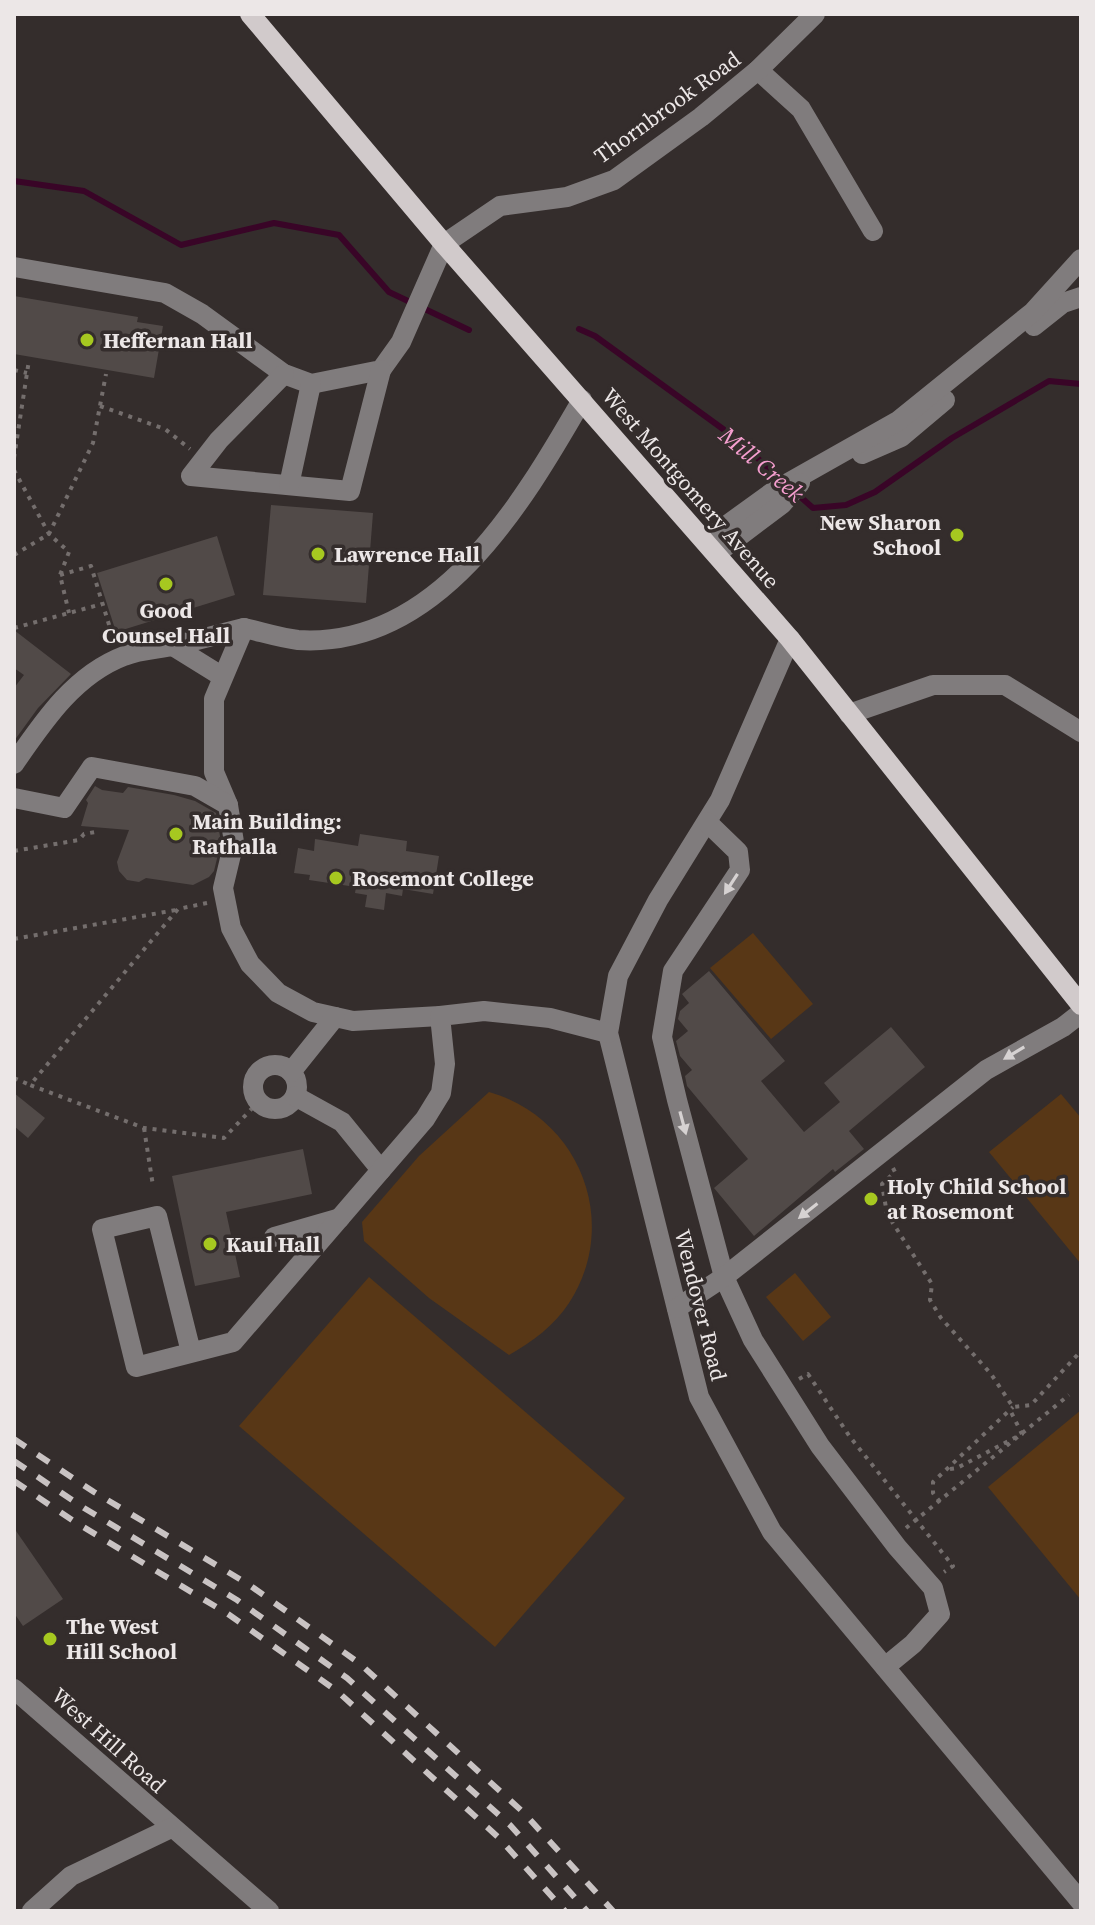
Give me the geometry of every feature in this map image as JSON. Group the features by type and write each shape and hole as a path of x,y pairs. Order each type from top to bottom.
{"main road":[{"name":"West Montgomery Avenue","path":"250,14 444,244 790,639 1081,1005"}],"street":[{"name":"Thornbrook Road","path":"444,244 500,206 567,197 614,180 701,117 758,70 806,17"},
{"path":"758,70 801,109 873,231"},
{"path":"284,374 219,440 191,476 350,491 381,370 401,342 444,244"},
{"path":"711,547 774,491 898,421 1033,312 1081,259"},
{"path":"14,267 165,293 202,314 284,374 311,384 381,370"},
{"path":"711,547 753,527 782,504 802,481 901,437 1063,303 1081,297"},
{"path":"289,485 311,384"},
{"path":"14,764 48,717 81,680 119,658 244,628 298,640 353,635 405,616 449,582 482,550 537,478 582,400"},
{"path":"244,628 214,699 214,772 228,805 234,842 223,888 231,928 250,964 278,993 313,1012 353,1021 484,1011 550,1018 608,1033"},
{"name":"Wendover Road","path":"790,639 720,800 658,900 618,976 608,1033 699,1397 772,1532 1081,1902"},
{"path":"173,646 223,677"},
{"path":"849,714 933,685 1005,685 1081,732"},
{"path":"14,798 64,808 92,767 195,786 228,805"},
{"path":"707,822 738,852 740,870 673,971 662,1037 724,1277 753,1340 820,1446 933,1588 940,1614 913,1644 885,1667"},
{"path":"677,1308 724,1277 986,1070 1063,1027 1081,1013"},
{"path":"191,1352 157,1216 102,1229 136,1367 233,1342 425,1119 441,1093 445,1064 440,1016"},
{"path":"291,1072 335,1017"},
{"path":"276,1065 291,1072 296,1079 295,1096 282,1107 266,1106 259,1101 253,1086 260,1070 276,1065"},
{"path":"295,1096 342,1122 381,1170"},
{"path":"274,1237 340,1218"},
{"name":"West Hill Road","path":"14,1689 269,1911"},
{"path":"32,1911 71,1876 171,1828"}],"path":[{"path":"14,458 29,360"},
{"path":"14,370 27,373"},
{"path":"14,555 49,534 93,443 106,374"},
{"path":"100,406 165,429 203,461"},
{"path":"14,470 49,534 69,552 60,575 69,613"},
{"path":"60,575 91,566 119,658"},
{"path":"14,628 102,604"},
{"path":"14,851 79,840 84,834 95,832"},
{"path":"14,939 226,899"},
{"path":"30,1085 178,909"},
{"path":"14,1078 144,1128 224,1138 259,1101"},
{"path":"144,1128 153,1186"},
{"path":"882,1153 895,1172 882,1184 887,1214 932,1284 930,1300 941,1318 991,1374 1022,1434"},
{"path":"940,1502 933,1493 933,1482 1011,1409 1031,1405 1081,1351"},
{"path":"892,1540 1069,1395"},
{"path":"948,1470 1022,1434"}],"shaded area":[{"path":"753,933 813,1004 771,1039 710,968"},
{"path":"489,1092 521,1105 547,1125 568,1149 583,1177 591,1208 591,1240 584,1272 569,1303 542,1332 509,1355 429,1298 364,1241 362,1222 419,1156"},
{"path":"1061,1094 1081,1118 1081,1264 989,1152"},
{"path":"795,1273 831,1317 803,1341 766,1297"},
{"path":"369,1277 625,1498 495,1647 239,1426"},
{"path":"1081,1410 1081,1600 988,1487"}],"building":[{"name":"Heffernan Hall","path":"14,296 138,317 137,322 163,326 154,378 14,354"},
{"name":"Lawrence Hall","path":"271,505 373,513 366,603 263,595"},
{"name":"Good Counsel Hall","path":"217,536 235,595 116,632 97,573"},
{"path":"14,630 71,674 38,708 14,741 14,688 24,675 14,668"},
{"name":"Main Building: Rathalla","path":"95,786 123,793 128,787 174,795 195,801 216,813 221,842 214,871 193,885 146,878 139,882 127,880 119,871 117,862 129,830 81,826 88,803 86,800"},
{"path":"360,834 407,841 406,851 439,856 433,894 403,889 402,896 386,893 384,910 365,907 367,895 355,893 356,887 309,880 310,875 294,873 298,848 314,851 315,839 358,846"},
{"name":"Holy Child School at Rosemont","path":"709,971 785,1061 761,1081 804,1132 840,1102 824,1083 891,1027 925,1067 849,1131 864,1149 835,1172 833,1169 754,1236 714,1188 748,1159 687,1086 685,1076 692,1070 680,1056 676,1041 688,1031 678,1019 680,1011 689,1003 682,994"},
{"path":"14,1093 45,1118 28,1138 14,1126"},
{"name":"Kaul Hall","path":"303,1149 312,1194 226,1212 240,1277 195,1286 172,1176"},
{"name":"The West Hill School","path":"14,1528 63,1599 23,1626 14,1613"}],"waterway":[{"name":"Mill Creek","path":"14,181 84,191 181,245 274,223 339,235 389,292 469,330"},
{"name":"Mill Creek","path":"579,329 595,336 734,437 784,482"},
{"name":"Mill Creek","path":"795,492 813,508 846,505 875,492 952,438 1049,381 1081,384"}],"railway":[{"path":"14,1439 94,1492 248,1584 359,1663 523,1812 613,1911"},
{"path":"14,1461 84,1508 237,1600 347,1678 510,1825 587,1911"},
{"path":"14,1481 75,1522 228,1614 337,1691 498,1837 565,1911"}],"place":[{"name":"Heffernan Hall","path":"87,340"},
{"name":"New Sharon School","path":"957,535"},
{"name":"Lawrence Hall","path":"318,554"},
{"name":"Good Counsel Hall","path":"166,584"},
{"name":"Main Building: Rathalla","path":"176,834"},
{"name":"Rosemont College","path":"336,878"},
{"name":"Holy Child School at Rosemont","path":"871,1199"},
{"name":"Kaul Hall","path":"210,1244"},
{"name":"The West Hill School","path":"50,1639"}]}
